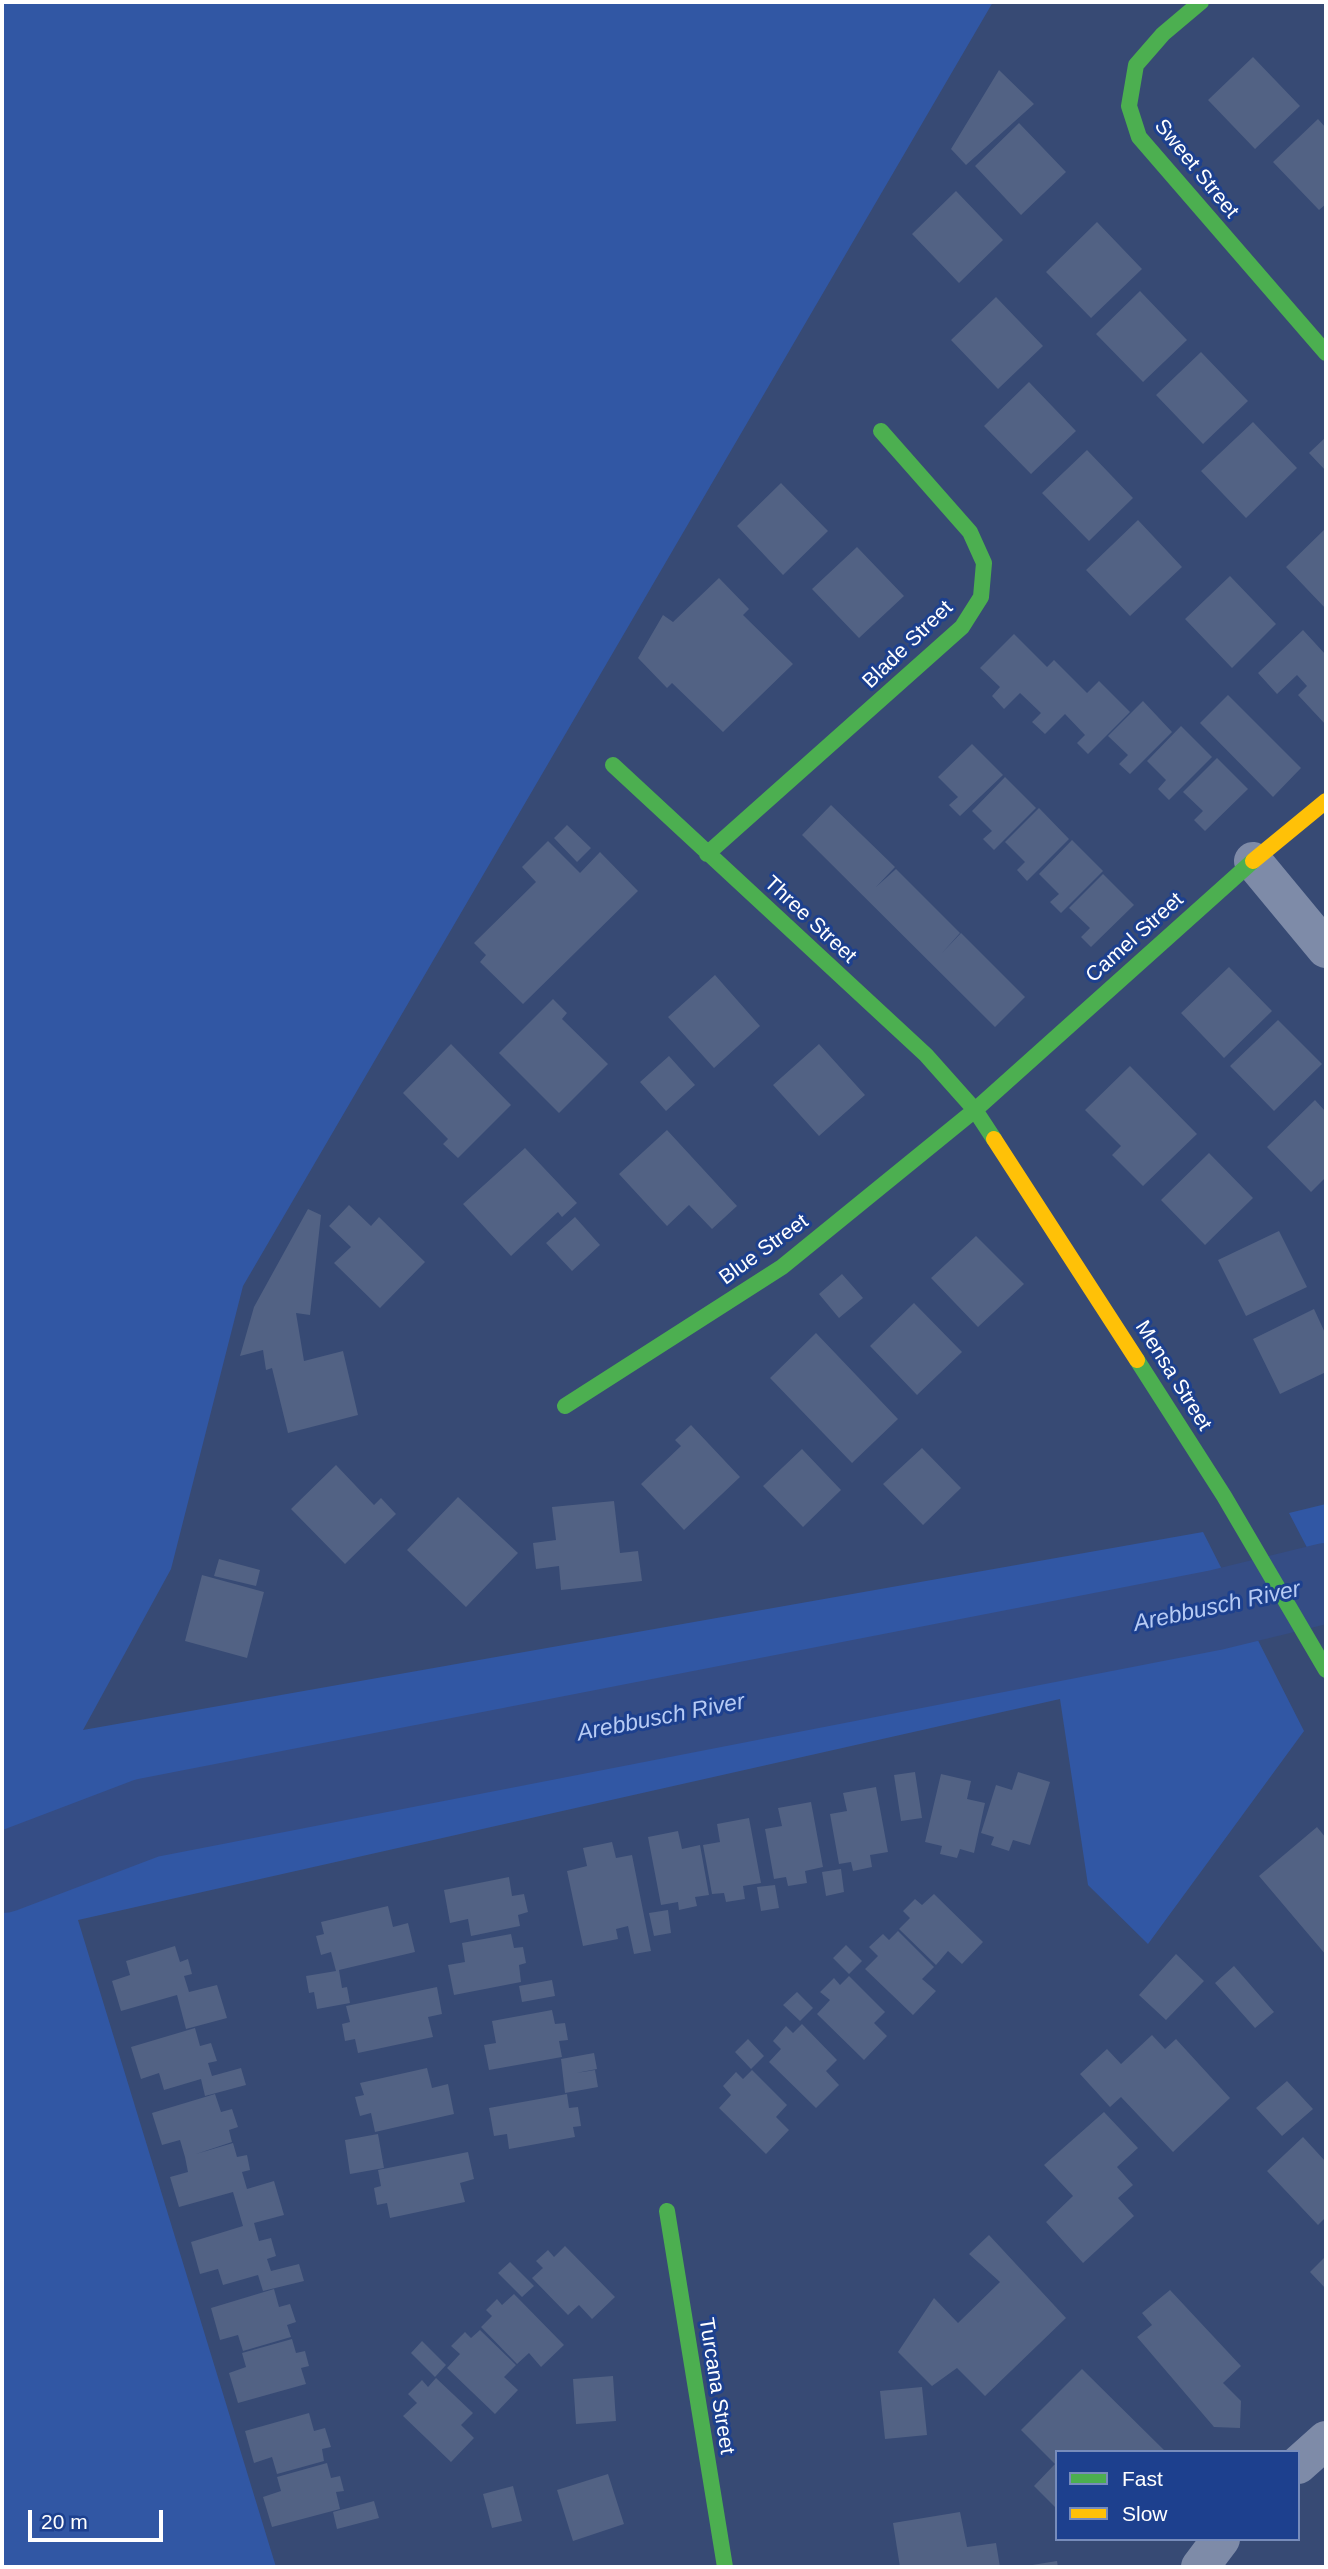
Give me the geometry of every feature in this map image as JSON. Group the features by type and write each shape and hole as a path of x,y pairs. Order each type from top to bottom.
{"street":[{"name":"Sweet Street","path":"1201,2 1163,34 1136,65 1129,106 1139,137 1326,353"},
{"name":"Blade Street","path":"707,854 962,627 982,597 984,563 970,532 881,430"},
{"name":"Three Street","path":"613,765 926,1055 975,1110"},
{"name":"Camel Street","path":"975,1110 1253,861 1326,800"},
{"path":"1253,861 1326,949"},
{"name":"Blue Street","path":"565,1406 782,1267 975,1110"},
{"name":"Mensa Street","path":"975,1110 1044,1212 1224,1496 1326,1670"},
{"name":"Turcana Street","path":"667,2211 725,2567"},
{"path":"1300,2463 1326,2440"},
{"path":"1200,2567 1220,2541"}],"shaded area":[{"path":"2,2 993,2 243,1286 171,1569 83,1730 1203,1532 1304,1731 1148,1944 1088,1885 1060,1699 78,1920 276,2567 2,2567"},
{"path":"1326,1504 1326,1584 1289,1513"}],"building":[{"path":"1253,57 1300,106 1255,149 1208,100"},
{"path":"999,70 1034,104 966,165 951,149"},
{"path":"1318,119 1326,128 1326,204 1319,210 1273,162"},
{"path":"1019,123 1066,172 1021,215 975,166"},
{"path":"956,191 1003,240 959,283 912,234"},
{"path":"1097,222 1142,269 1091,318 1046,272"},
{"path":"1140,291 1187,340 1143,382 1096,334"},
{"path":"996,297 1043,346 998,389 951,340"},
{"path":"1201,352 1248,401 1203,444 1156,395"},
{"path":"1029,382 1076,431 1031,474 984,426"},
{"path":"1253,422 1297,468 1246,518 1201,471"},
{"path":"1326,437 1326,471 1309,453"},
{"path":"1087,450 1133,498 1089,541 1042,493"},
{"path":"781,483 828,531 783,575 737,526"},
{"path":"1138,520 1182,567 1130,616 1086,570"},
{"path":"1326,528 1326,609 1286,567"},
{"path":"857,547 904,596 859,638 812,589"},
{"path":"1230,576 1276,624 1232,668 1185,619"},
{"path":"719,578 749,609 743,615 793,664 723,732 672,683 667,688 638,658 663,615 673,622"},
{"path":"1303,630 1326,655 1326,725 1298,695 1307,686 1297,675 1277,694 1258,673"},
{"path":"1014,634 1047,667 1054,660 1087,693 1099,681 1130,712 1088,754 1077,743 1085,735 1065,714 1045,734 1032,722 1041,713 1020,693 1004,709 992,696 1000,687 980,668"},
{"path":"1228,695 1301,768 1273,797 1200,723"},
{"path":"1143,701 1172,732 1130,774 1119,764 1128,755 1108,736"},
{"path":"1181,726 1212,757 1169,800 1158,789 1166,780 1147,761"},
{"path":"972,744 1003,775 960,816 949,805 958,797 938,777"},
{"path":"1217,758 1248,789 1205,831 1194,820 1203,811 1183,792"},
{"path":"1005,777 1036,808 994,850 983,839 992,831 972,811"},
{"path":"831,805 895,867 876,887 896,869 960,933 942,953 961,933 1025,997 995,1027 802,835"},
{"path":"1039,808 1069,839 1027,881 1017,870 1025,862 1005,842"},
{"path":"567,825 591,848 577,862 554,838"},
{"path":"1072,840 1103,871 1061,913 1050,902 1059,894 1039,874"},
{"path":"548,841 580,873 600,852 638,891 523,1004 480,962 486,955 474,943 536,882 522,867"},
{"path":"1103,874 1134,905 1091,947 1081,937 1090,928 1069,908"},
{"path":"1229,967 1272,1011 1224,1058 1181,1013"},
{"path":"715,975 760,1026 714,1068 668,1017"},
{"path":"553,999 567,1013 562,1019 608,1064 559,1113 499,1053"},
{"path":"1278,1020 1322,1064 1274,1111 1230,1066"},
{"path":"451,1044 511,1105 458,1158 443,1144 448,1139 403,1093"},
{"path":"819,1044 865,1095 819,1136 773,1085"},
{"path":"669,1056 695,1085 666,1111 640,1082"},
{"path":"1130,1066 1197,1134 1143,1186 1112,1155 1121,1146 1085,1110"},
{"path":"1315,1100 1326,1112 1326,1177 1311,1192 1267,1147"},
{"path":"667,1130 737,1206 712,1229 689,1205 667,1226 619,1174"},
{"path":"525,1148 577,1203 562,1217 558,1212 511,1256 463,1204"},
{"path":"1209,1153 1253,1198 1205,1245 1161,1200"},
{"path":"349,1205 371,1226 379,1217 425,1262 380,1308 334,1263 351,1247 329,1226"},
{"path":"308,1209 321,1215 310,1315 296,1313 304,1361 343,1351 358,1415 288,1433 272,1368 266,1370 263,1350 240,1356 254,1307"},
{"path":"575,1217 600,1245 572,1271 546,1243"},
{"path":"1279,1231 1307,1287 1246,1316 1218,1260"},
{"path":"976,1236 1024,1284 978,1327 931,1278"},
{"path":"842,1274 863,1298 839,1318 819,1294"},
{"path":"914,1303 962,1352 917,1395 870,1346"},
{"path":"1314,1309 1326,1335 1326,1372 1280,1394 1253,1339"},
{"path":"816,1333 898,1419 852,1463 770,1378"},
{"path":"691,1425 740,1477 684,1530 641,1484 681,1446 675,1440"},
{"path":"922,1448 961,1488 923,1525 883,1484"},
{"path":"802,1449 841,1490 803,1527 763,1486"},
{"path":"336,1465 374,1505 381,1498 396,1514 345,1564 291,1509"},
{"path":"458,1497 518,1553 466,1607 407,1550"},
{"path":"614,1501 620,1553 638,1551 642,1581 561,1590 559,1566 536,1569 533,1543 556,1540 552,1507"},
{"path":"219,1559 260,1570 256,1586 214,1576"},
{"path":"202,1575 264,1592 247,1658 185,1641"},
{"path":"915,1772 922,1818 901,1821 894,1775"},
{"path":"1018,1772 1050,1782 1030,1845 1013,1840 1009,1851 991,1845 994,1837 981,1833 996,1785 1012,1790"},
{"path":"941,1774 971,1781 967,1799 985,1803 974,1853 960,1849 957,1858 940,1854 942,1846 925,1842"},
{"path":"876,1787 888,1852 870,1855 872,1867 853,1871 851,1862 839,1864 830,1814 847,1811 843,1793"},
{"path":"811,1802 823,1867 805,1871 807,1883 788,1886 786,1877 774,1879 765,1829 782,1826 778,1808"},
{"path":"749,1818 761,1883 743,1886 745,1899 726,1902 724,1893 712,1894 703,1845 720,1842 717,1824"},
{"path":"1317,1827 1326,1838 1326,1955 1259,1876"},
{"path":"678,1831 682,1849 700,1845 709,1895 695,1897 697,1906 679,1910 678,1902 661,1905 648,1837"},
{"path":"612,1842 616,1858 632,1855 651,1951 634,1954 628,1926 616,1929 618,1939 583,1946 567,1871 587,1866 583,1848"},
{"path":"841,1869 844,1892 826,1896 822,1872"},
{"path":"509,1877 512,1896 524,1894 528,1912 518,1915 520,1926 471,1936 468,1919 450,1923 444,1890"},
{"path":"775,1885 779,1908 761,1911 757,1887"},
{"path":"934,1894 983,1942 962,1964 948,1951 936,1965 899,1929 910,1918 903,1911 915,1899 922,1905"},
{"path":"388,1906 393,1927 408,1923 415,1952 339,1970 342,1988 347,1987 350,2003 317,2009 314,1992 309,1993 306,1976 336,1971 331,1952 321,1955 316,1936 324,1934 321,1922"},
{"path":"668,1910 671,1933 654,1936 649,1913"},
{"path":"898,1931 934,1967 922,1979 936,1991 913,2015 865,1969 878,1956 869,1947 883,1934 889,1940"},
{"path":"511,1934 514,1948 523,1947 526,1963 519,1965 521,1982 454,1995 448,1965 465,1962 462,1943"},
{"path":"846,1945 862,1961 849,1974 833,1958"},
{"path":"175,1946 180,1962 188,1959 192,1974 184,1976 189,1992 217,1985 227,2018 186,2029 177,1995 121,2011 112,1981 130,1975 126,1961"},
{"path":"1176,1954 1204,1981 1166,2020 1139,1995"},
{"path":"1234,1966 1274,2012 1255,2028 1215,1983"},
{"path":"849,1976 885,2012 874,2023 887,2036 864,2060 817,2014 830,2000 820,1992 834,1978 840,1985"},
{"path":"552,1980 555,1996 522,2002 519,1986"},
{"path":"437,1987 442,2014 428,2017 433,2037 358,2053 355,2039 345,2041 342,2024 350,2022 346,2006"},
{"path":"797,1992 813,2008 800,2021 783,2005"},
{"path":"552,2010 555,2024 565,2023 568,2040 559,2041 562,2057 489,2070 484,2045 496,2043 492,2021"},
{"path":"802,2024 837,2060 826,2071 839,2085 816,2108 769,2062 781,2049 773,2041 786,2026 793,2033"},
{"path":"195,2028 200,2046 211,2043 217,2061 208,2063 212,2076 241,2068 246,2085 205,2096 201,2079 164,2090 159,2073 141,2079 131,2047"},
{"path":"1152,2035 1165,2049 1176,2039 1230,2098 1173,2152 1121,2097 1110,2107 1080,2074 1107,2049 1121,2064"},
{"path":"748,2039 764,2056 751,2069 735,2052"},
{"path":"594,2053 597,2069 576,2073 595,2070 598,2087 565,2093 561,2059"},
{"path":"427,2068 432,2088 448,2084 454,2114 375,2132 371,2113 360,2116 355,2097 364,2095 360,2083"},
{"path":"752,2070 787,2105 776,2117 789,2130 766,2154 719,2108 731,2095 723,2086 736,2072 743,2079"},
{"path":"1287,2081 1313,2109 1282,2136 1256,2108"},
{"path":"215,2094 221,2112 232,2109 238,2127 229,2130 232,2142 196,2154 233,2143 237,2157 247,2155 250,2170 242,2172 247,2189 274,2181 284,2215 254,2223 259,2241 271,2238 276,2256 267,2259 271,2271 299,2264 304,2281 263,2291 258,2275 223,2285 218,2269 200,2274 191,2242 243,2226 233,2192 179,2207 170,2177 188,2172 185,2157 180,2140 162,2145 152,2113"},
{"path":"567,2094 569,2108 578,2107 581,2126 573,2127 575,2137 509,2149 507,2134 494,2136 489,2108"},
{"path":"1104,2112 1138,2148 1117,2167 1133,2185 1118,2198 1134,2216 1083,2263 1046,2222 1073,2196 1044,2165"},
{"path":"378,2134 384,2168 350,2174 345,2140"},
{"path":"1303,2137 1326,2162 1326,2217 1318,2225 1267,2171"},
{"path":"468,2152 474,2179 460,2183 465,2202 390,2218 387,2203 377,2205 374,2188 381,2186 378,2170"},
{"path":"989,2235 1066,2318 985,2396 957,2368 932,2386 898,2352 934,2298 958,2323 1000,2282 969,2254"},
{"path":"565,2246 615,2297 592,2319 579,2305 568,2315 532,2278 543,2268 536,2261 548,2250 554,2257"},
{"path":"1326,2256 1326,2289 1310,2272"},
{"path":"510,2262 534,2286 522,2297 498,2273"},
{"path":"274,2289 279,2307 290,2304 296,2322 287,2325 291,2337 243,2351 238,2335 220,2340 211,2308"},
{"path":"1170,2290 1241,2366 1223,2383 1241,2401 1240,2428 1214,2427 1137,2337 1152,2325 1142,2313"},
{"path":"514,2294 564,2345 541,2367 529,2353 517,2364 481,2327 492,2316 486,2310 497,2299 502,2305"},
{"path":"480,2330 516,2365 504,2377 518,2390 495,2414 447,2368 460,2354 451,2346 465,2332 471,2338"},
{"path":"292,2339 296,2353 305,2351 309,2366 301,2368 306,2384 238,2403 229,2373 246,2367 242,2353"},
{"path":"422,2341 446,2365 435,2377 411,2353"},
{"path":"1082,2369 1164,2450 1055,2450 1055,2464 1021,2430"},
{"path":"613,2376 616,2421 576,2424 573,2379"},
{"path":"436,2378 473,2413 461,2425 474,2438 451,2462 403,2416 417,2403 408,2394 422,2380 428,2387"},
{"path":"922,2387 927,2435 885,2439 880,2391"},
{"path":"309,2413 314,2431 325,2428 331,2447 322,2449 324,2461 277,2474 272,2457 254,2463 245,2431"},
{"path":"327,2463 331,2478 340,2476 344,2491 336,2492 340,2509 272,2527 263,2497 281,2491 277,2477"},
{"path":"1055,2464 1055,2507 1034,2486"},
{"path":"608,2474 624,2524 573,2541 557,2490"},
{"path":"513,2486 522,2521 492,2528 483,2494"},
{"path":"374,2501 379,2518 337,2529 333,2512"},
{"path":"960,2512 967,2547 996,2543 1000,2567 900,2567 893,2523"},
{"path":"1057,2561 1058,2567 1026,2567 1026,2566"}],"waterway":[{"name":"Arebbusch River","path":"2,1873 147,1818 1216,1610 1326,1583"}],"traffic: fast":[{"path":"1201,2 1163,34 1136,65 1129,106 1139,137 1326,353"},
{"path":"707,854 962,627 981,597 984,563 970,532 881,431"},
{"path":"613,765 926,1055 975,1110 994,1139"},
{"path":"565,1406 782,1267 975,1110 1253,861"},
{"path":"1137,1360 1224,1496 1326,1670"},
{"path":"667,2211 725,2567"}],"traffic: slow":[{"path":"1253,861 1326,801"},
{"path":"994,1139 1137,1360"}]}
